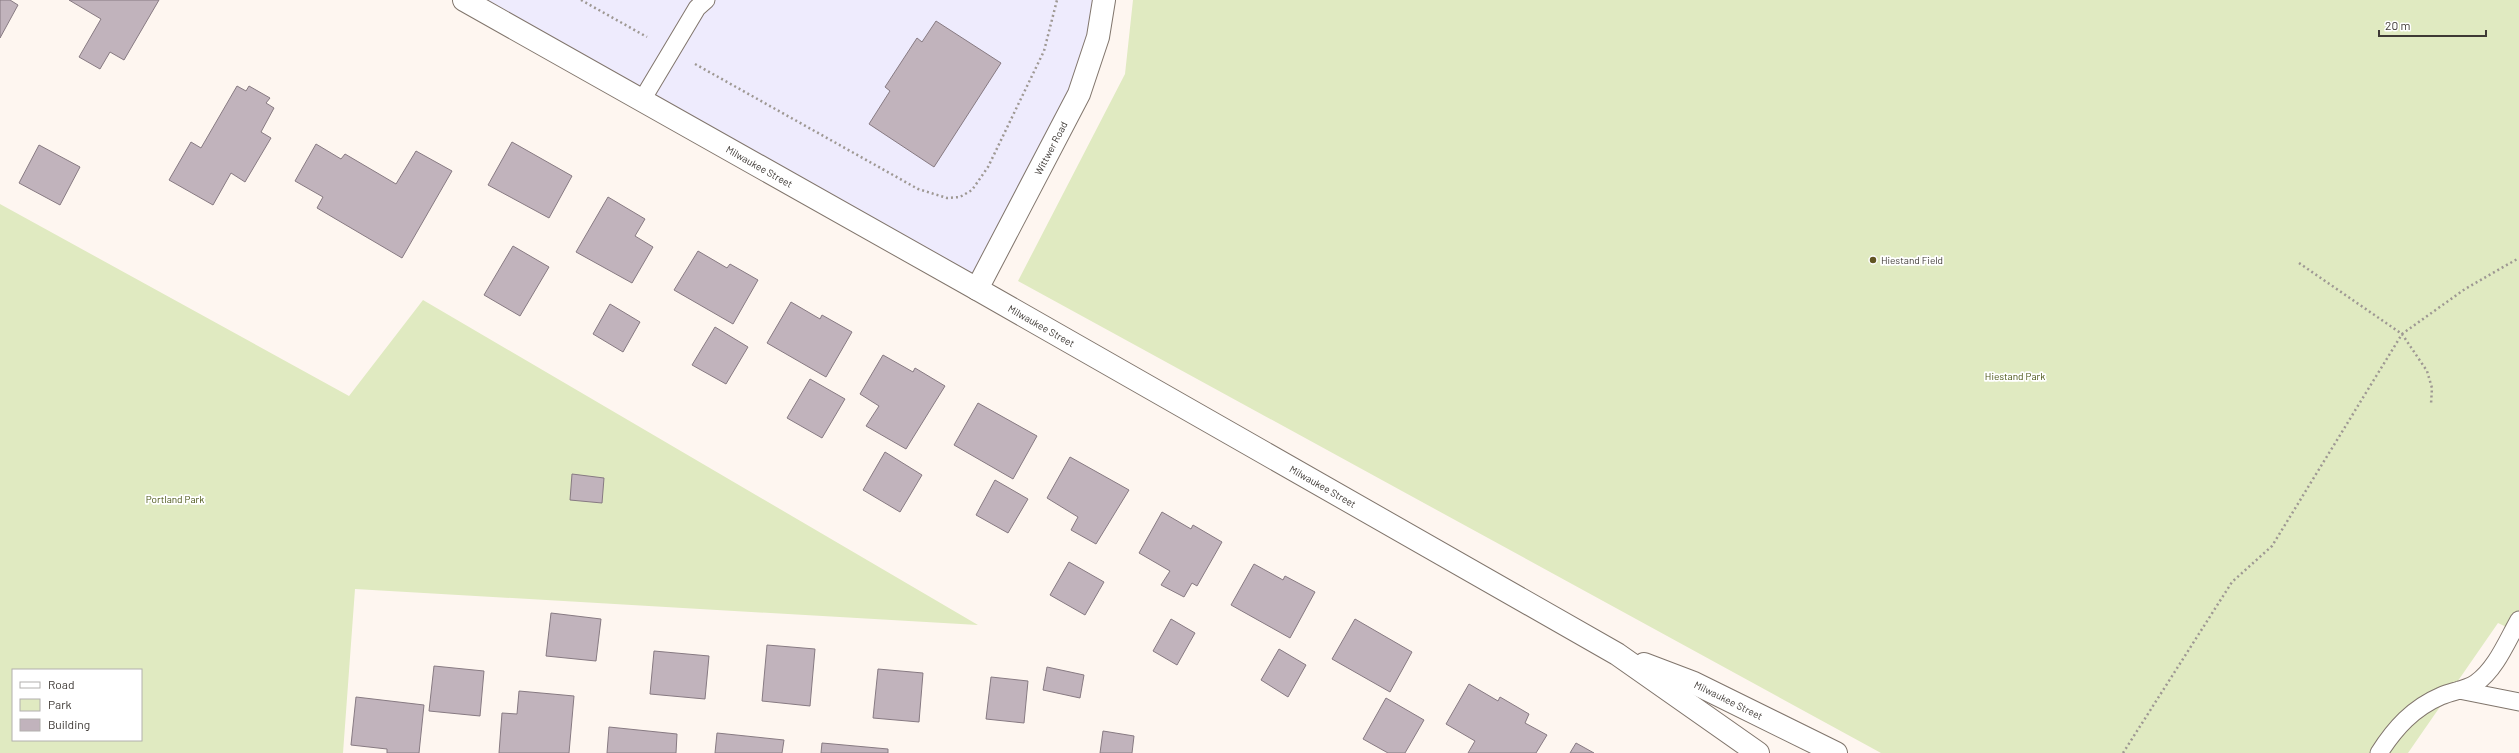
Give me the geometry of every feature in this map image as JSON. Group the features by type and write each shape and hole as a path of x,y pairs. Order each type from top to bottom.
{"street":[{"name":"Milwaukee Street","path":"464,0 977,289 1617,654 1758,753"},
{"name":"Wittwer Road","path":"977,289 1079,94 1098,37 1104,0"},
{"name":"Milwaukee Street","path":"1617,654 1694,683 1836,753"}],"lane":[{"path":"642,100 697,8 706,0"},
{"path":"2379,753 2394,730 2414,710 2441,696 2475,684 2488,673 2519,620"},
{"path":"2459,690 2519,702"}],"path":[{"path":"581,0 918,189 935,196 960,197 972,190 992,160 1044,51 1058,0"},
{"path":"2123,753 2232,582 2272,546 2402,334 2465,290 2519,258"},
{"path":"2299,263 2402,334 2427,371 2432,388 2431,404"}],"shaded area":[{"path":"464,0 1104,0 1098,37 977,289"}],"green space":[{"name":"Hiestand Park","path":"1133,0 2519,0 2519,633 2498,623 2408,753 1881,753 1018,281 1125,74"},
{"name":"Portland Park","path":"0,204 349,396 423,300 978,625 355,589 343,753 0,753"}],"building":[{"path":"0,0 10,0 18,5 0,38"},
{"path":"69,0 159,0 124,60 110,52 100,69 79,57 101,19"},
{"path":"936,21 1001,63 934,167 869,124 890,91 885,87 917,38 922,42"},
{"path":"237,86 246,91 249,86 270,98 266,103 274,108 261,132 271,138 245,182 231,173 213,205 169,180 191,142 201,148"},
{"path":"512,142 572,176 549,218 488,185"},
{"path":"316,144 341,159 345,154 396,184 416,151 452,171 402,258 317,208 323,197 295,181"},
{"path":"39,145 80,167 60,205 19,183"},
{"path":"608,197 645,219 635,236 653,247 632,283 576,252"},
{"path":"513,246 549,267 520,316 484,295"},
{"path":"698,251 727,268 730,264 758,280 733,324 674,290"},
{"path":"791,302 820,319 822,315 852,332 826,377 767,343"},
{"path":"610,304 640,322 623,352 593,334"},
{"path":"715,327 748,347 726,384 692,365"},
{"path":"883,355 913,372 915,368 945,386 906,449 866,426 879,406 860,394"},
{"path":"810,379 845,399 822,438 787,418"},
{"path":"978,403 1037,436 1013,479 954,445"},
{"path":"885,452 922,475 900,512 863,490"},
{"path":"1070,457 1129,490 1096,544 1071,530 1078,517 1047,498"},
{"path":"572,474 604,478 602,503 570,500"},
{"path":"995,480 1028,499 1008,533 976,515"},
{"path":"1162,512 1191,529 1193,525 1222,542 1197,586 1192,583 1184,597 1161,585 1170,571 1139,553"},
{"path":"1069,562 1104,582 1085,615 1050,595"},
{"path":"1254,564 1283,580 1285,576 1315,592 1290,638 1231,605"},
{"path":"551,613 601,619 596,661 546,656"},
{"path":"1171,619 1195,633 1177,665 1153,651"},
{"path":"1355,619 1412,652 1390,692 1332,659"},
{"path":"767,645 815,649 810,706 762,701"},
{"path":"1279,649 1306,665 1288,697 1261,680"},
{"path":"654,651 709,656 705,699 650,694"},
{"path":"434,666 484,671 480,716 429,711"},
{"path":"1047,667 1084,675 1080,698 1043,690"},
{"path":"878,669 923,673 919,722 873,718"},
{"path":"991,677 1028,681 1024,723 986,719"},
{"path":"1469,684 1498,701 1500,697 1529,714 1525,723 1547,735 1536,753 1468,753 1475,741 1446,724"},
{"path":"519,691 574,696 569,753 499,753 502,713 517,714"},
{"path":"356,697 424,705 419,753 387,753 387,749 351,745"},
{"path":"1386,698 1424,720 1405,753 1388,753 1363,739"},
{"path":"609,727 677,734 676,753 607,753"},
{"path":"1103,731 1134,736 1132,753 1100,753"},
{"path":"717,733 784,740 782,753 715,753"},
{"path":"822,743 888,749 888,753 821,753"},
{"path":"1576,743 1594,753 1570,753"}],"place":[{"name":"Hiestand Field","path":"1873,260"}]}
